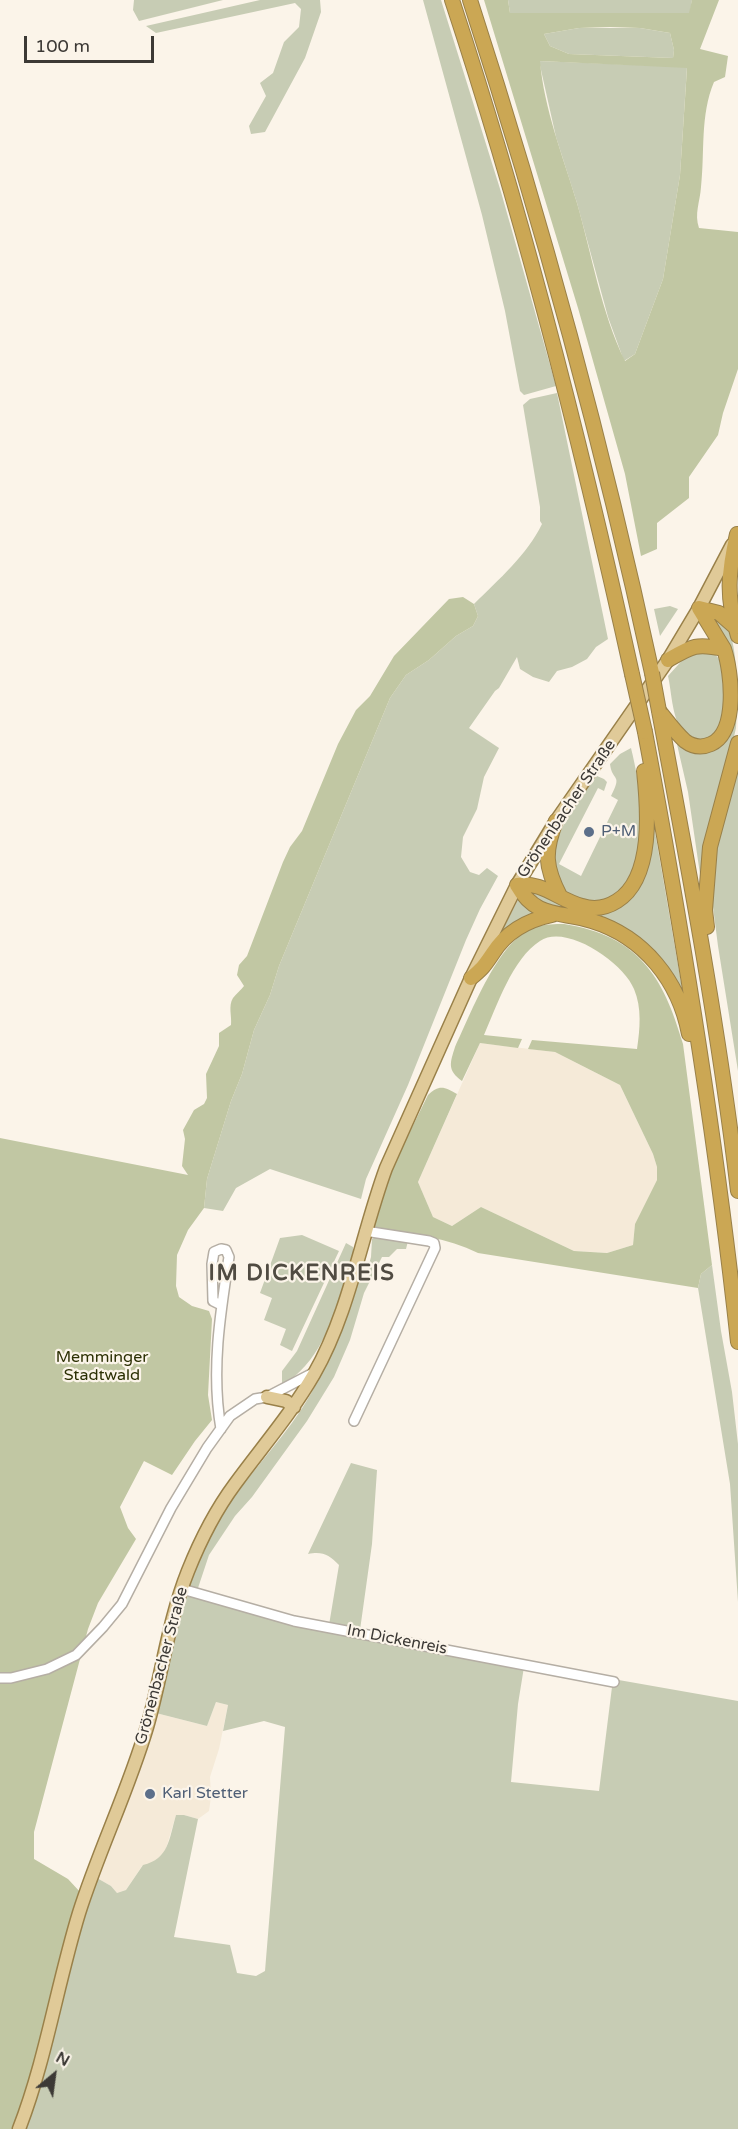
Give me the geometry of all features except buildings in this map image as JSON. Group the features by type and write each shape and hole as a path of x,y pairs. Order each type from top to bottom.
{"highway":[{"path":"452,0 514,200 561,370 645,732 672,874 706,1082 738,1342"},
{"path":"470,0 529,186 579,369 646,645 706,976 738,1191"},
{"path":"736,632 729,578 738,533"},
{"path":"659,711 684,740 692,745 703,747 715,743 723,736 729,725 732,694 730,668 724,649 699,608"},
{"path":"699,608 719,613 736,632"},
{"path":"668,660 700,645 724,649"},
{"path":"552,915 530,902 517,885 531,884 580,906 602,908 623,897 635,882 642,864 646,832 647,798 642,758 645,732"},
{"path":"706,976 712,956 705,910 708,863 713,831 738,743"},
{"path":"555,821 549,839 547,866 560,896"},
{"path":"471,978 487,964 493,952 516,929 533,920 552,915 568,916 604,925 635,942 650,955 667,977 686,1017 696,1072 706,1082"}],"main road":[{"name":"Grönenbacher Straße","path":"19,2129 43,2056 80,1911 147,1728 175,1608 201,1541 221,1504 294,1407 315,1372 342,1312 386,1168 471,978 517,885 555,821 668,660 699,608 738,533"},
{"path":"267,1397 286,1401 294,1407"}],"street":[{"path":"354,1421 435,1248 434,1243 429,1241 365,1231"},
{"path":"221,1305 213,1301 212,1264 214,1252 222,1249 226,1250 229,1257 221,1305 215,1392 221,1429"},
{"path":"0,1678 11,1678 47,1669 76,1655 122,1604 171,1508 207,1448 230,1416 245,1404 267,1397 315,1372"},
{"name":"Im Dickenreis","path":"182,1589 294,1621 614,1682"}],"shaded area":[{"path":"480,1043 555,1052 620,1085 657,1167 657,1180 635,1224 633,1245 607,1253 574,1251 481,1207 452,1226 433,1217 418,1182"},
{"path":"216,1702 228,1705 219,1749 210,1777 209,1811 198,1819 176,1815 165,1852 156,1862 142,1866 126,1890 117,1893 111,1886 97,1878 156,1713 207,1726"}],"green space":[{"path":"134,0 223,0 139,21 133,10"},
{"path":"260,0 320,0 321,12 305,58 265,132 251,134 249,126 266,96 260,83 273,73 284,42 299,27 301,9 295,3 156,33 146,26"},
{"path":"423,0 441,0 501,192 556,386 524,395 520,391 505,311 482,215"},
{"path":"484,0 508,0 510,13 689,13 692,0 719,0 700,49 728,56 725,77 714,82 707,107 697,218 699,228 738,232 738,369 718,435 689,477 689,498 657,523 657,549 641,556 625,474 578,308","holes":["579,28 640,28 670,33 674,50 673,58 569,54 550,46 544,34","540,61 687,68 680,175 663,279 635,354 625,361 603,303 577,203 555,132"]},
{"path":"508,0 692,0 690,13 510,13"},
{"path":"579,28 640,28 670,33 674,50 673,58 569,54 550,46 544,34"},
{"path":"539,61 687,67 680,175 663,279 635,354 624,361 608,317 577,203 556,137"},
{"path":"557,393 608,639 596,647 587,659 572,667 557,671 549,682 533,677 520,669 517,657 499,688 469,728 499,748 484,777 477,809 463,837 461,857 470,872 479,875 487,868 498,876 466,940 408,1085 366,1179 361,1199 270,1169 236,1188 223,1211 204,1208 207,1179 254,1030 390,698 406,675 429,660 456,636 473,626 478,616 474,604 529,546 542,524 523,405 530,399"},
{"name":"Memminger Stadtwald","path":"463,597 474,604 478,616 473,626 456,636 429,660 406,675 390,698 254,1030 207,1179 204,1208 188,1230 177,1255 176,1286 179,1297 192,1306 209,1311 212,1319 208,1395 212,1420 172,1475 144,1461 120,1507 128,1528 136,1539 98,1603 88,1629 34,1832 34,1859 68,1879 81,1893 33,2070 12,2129 0,2129 0,1138 188,1175 182,1166 185,1139 183,1130 194,1110 204,1104 207,1098 206,1074 219,1046 219,1033 231,1025 232,1001 244,986 237,975 239,965 247,956 283,862 290,847 302,831 338,744 356,710 370,696 394,656 449,599"},
{"path":"670,606 678,609 660,636 654,609"},
{"path":"716,616 728,628 732,639 737,678 737,717 701,881 688,792 676,740 710,751 722,744 731,733 736,705 735,672 729,649 709,618"},
{"path":"708,651 719,658 724,675 724,723 708,741 696,740 681,728 676,719 668,676 687,655"},
{"path":"631,748 639,791 641,819 632,878 621,891 610,898 586,901 574,897 557,879 553,865 556,843 583,794 597,776 604,779 607,782 604,791 598,788 559,864 581,876 618,800 611,796 616,781 610,764 620,754"},
{"path":"738,769 738,1071 718,946 713,907 712,871 717,839"},
{"path":"651,826 654,826 682,988 679,989 658,957 545,905 528,893 530,889 615,909 634,893 645,874 650,851"},
{"path":"519,898 539,913 500,935"},
{"path":"564,924 611,938 629,949 656,979 675,1020 683,1044 712,1265 701,1274 698,1288 478,1253 442,1240 375,1227 373,1224 396,1160 428,1095 435,1089 442,1088 457,1094 418,1182 433,1217 452,1226 481,1207 574,1251 607,1253 633,1245 635,1224 657,1180 657,1167 620,1085 555,1052 528,1049 532,1040 637,1049 638,1004 634,989 619,968 593,948 579,941 564,937 551,937 540,941 521,959 513,971 484,1035 522,1039 518,1048 480,1043 462,1081 451,1066 455,1047 478,997 498,961 510,945 536,927"},
{"path":"302,1235 339,1251 292,1351 280,1345 286,1329 264,1320 272,1298 260,1293 280,1238"},
{"path":"376,1237 408,1241 406,1249 397,1249 389,1257 382,1257 364,1293 350,1340 334,1377 307,1421 252,1497 235,1516 209,1555 197,1591 190,1587 189,1582 219,1520 242,1486 292,1423 320,1376 363,1268 368,1268 372,1239"},
{"path":"346,1243 353,1247 352,1261 329,1326 315,1354 295,1376 282,1385 282,1371 297,1351"},
{"path":"712,1265 738,1444 738,1602 730,1484 698,1288 701,1274"},
{"path":"351,1463 377,1470 372,1544 360,1630 329,1625 339,1565 325,1555 308,1554"},
{"path":"185,1595 524,1667 518,1704 511,1782 599,1791 613,1679 738,1701 738,2129 25,2129 46,2067 78,1940 97,1878 111,1886 117,1893 126,1890 143,1865 158,1858 167,1847 176,1815 198,1819 174,1937 230,1945 237,1973 256,1976 265,1971 285,1727 264,1721 223,1731 228,1705 216,1702 207,1726 156,1713"}],"place":[{"name":"P+M","path":"589,832"},
{"name":"Karl Stetter","path":"150,1794"}],"district":[{"name":"IM DICKENREIS","path":"302,1274"}]}
